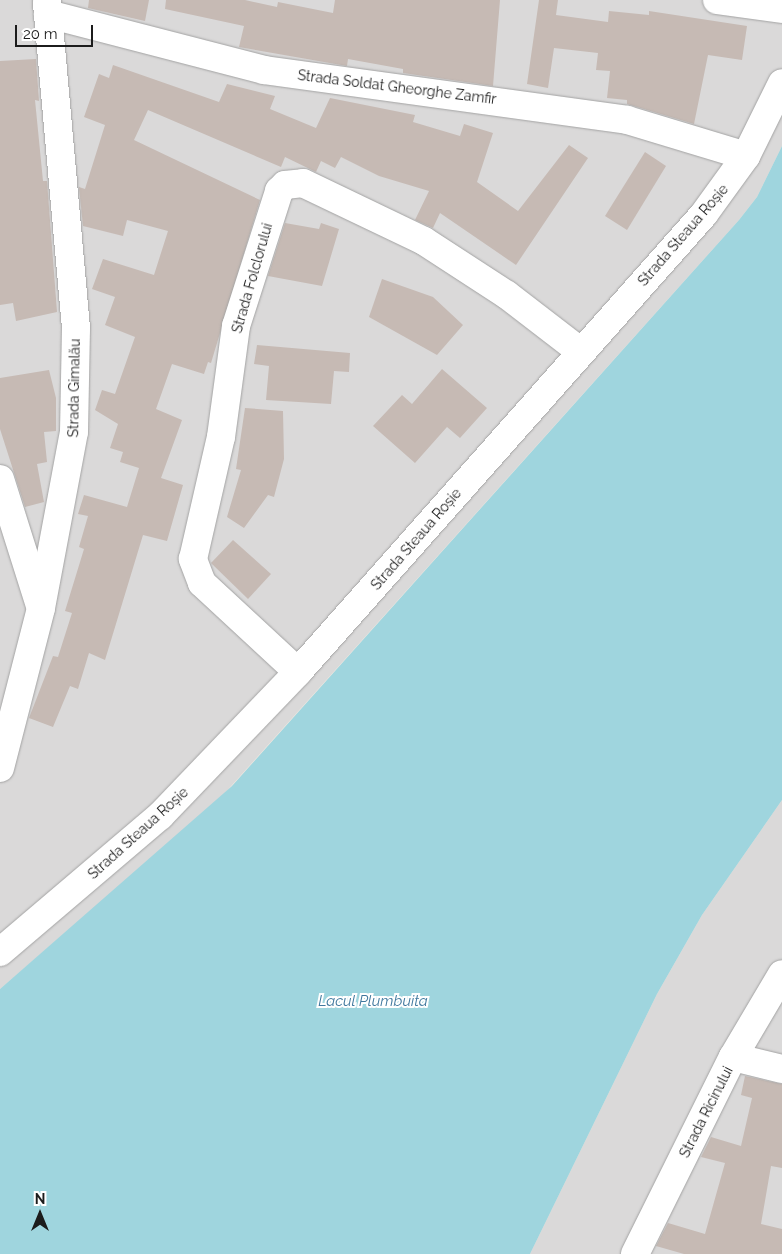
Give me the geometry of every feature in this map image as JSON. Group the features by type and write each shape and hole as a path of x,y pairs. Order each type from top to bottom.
{"street":[{"path":"717,0 782,9"},
{"name":"Strada Soldat Gheorghe Zamfir","path":"48,7 264,70 627,120 746,156"},
{"name":"Strada Gimalău","path":"0,768 41,608 72,451 76,328 48,7"},
{"name":"Strada Steaua Roșie","path":"0,952 160,816 298,672 580,351 704,214 746,156 782,82"},
{"name":"Strada Folclorului","path":"298,672 202,583 193,559 221,437 236,326 278,191 285,184 303,183 416,237 493,285 580,351"},
{"path":"0,479 41,608"},
{"name":"Strada Ricinului","path":"635,1254 733,1057 782,974"},
{"path":"733,1057 782,1069"}],"shaded area":[{"path":"0,0 782,0 782,146 757,197 739,220 215,804 0,989"},
{"path":"782,800 782,1254 530,1254 657,994 702,915"}],"water":[{"name":"Lacul Plumbuita","path":"782,146 782,800 702,915 657,994 530,1254 0,1254 0,989 232,786 739,220 757,197"}],"building":[{"path":"89,0 149,0 145,21 88,8"},
{"path":"166,0 245,0 277,7 278,2 333,13 335,0 500,0 493,86 403,73 403,69 348,59 347,66 239,47 244,26 165,9"},
{"path":"539,0 558,0 556,15 608,22 609,11 649,15 649,11 747,26 742,60 708,55 694,124 627,104 627,100 607,98 610,71 596,70 598,53 554,48 548,88 527,84"},
{"path":"36,59 39,101 35,100 43,181 47,181 57,312 16,321 13,303 0,305 0,61"},
{"path":"113,65 219,102 227,84 275,96 270,109 316,128 330,98 415,115 413,122 460,136 464,124 493,133 477,182 518,211 569,145 588,158 516,265 440,213 433,228 415,220 429,191 379,176 341,157 335,168 321,161 316,172 285,157 281,167 148,110 134,140 260,200 211,363 208,362 204,374 172,364 156,409 182,420 161,478 183,485 167,541 143,535 105,660 89,653 78,689 70,686 53,727 29,718 53,656 58,657 72,613 65,611 84,549 79,547 88,516 78,514 84,495 127,507 139,468 120,462 123,452 110,448 118,424 95,410 102,390 115,394 135,337 105,325 115,297 92,289 103,259 154,275 168,231 127,220 123,236 83,226 79,187 85,189 105,125 84,117 99,74 109,78"},
{"path":"645,152 666,166 627,230 605,216"},
{"path":"285,223 319,229 321,223 339,229 322,286 268,276"},
{"path":"382,279 433,297 463,325 437,355 369,317"},
{"path":"257,345 350,353 349,372 334,371 331,404 266,400 269,366 254,364"},
{"path":"442,369 487,408 460,438 447,427 415,463 373,426 402,395 412,404"},
{"path":"49,370 56,398 56,431 44,432 47,462 37,464 44,502 25,507 0,429 0,378"},
{"path":"245,408 283,411 284,459 274,497 268,495 244,528 227,517 241,470 236,469"},
{"path":"233,540 271,574 248,599 211,563"},
{"path":"745,1076 782,1084 782,1168 771,1166 761,1224 782,1229 782,1254 684,1254 656,1246 668,1223 705,1234 725,1163 701,1157 711,1137 741,1146 752,1098 741,1095"}]}
